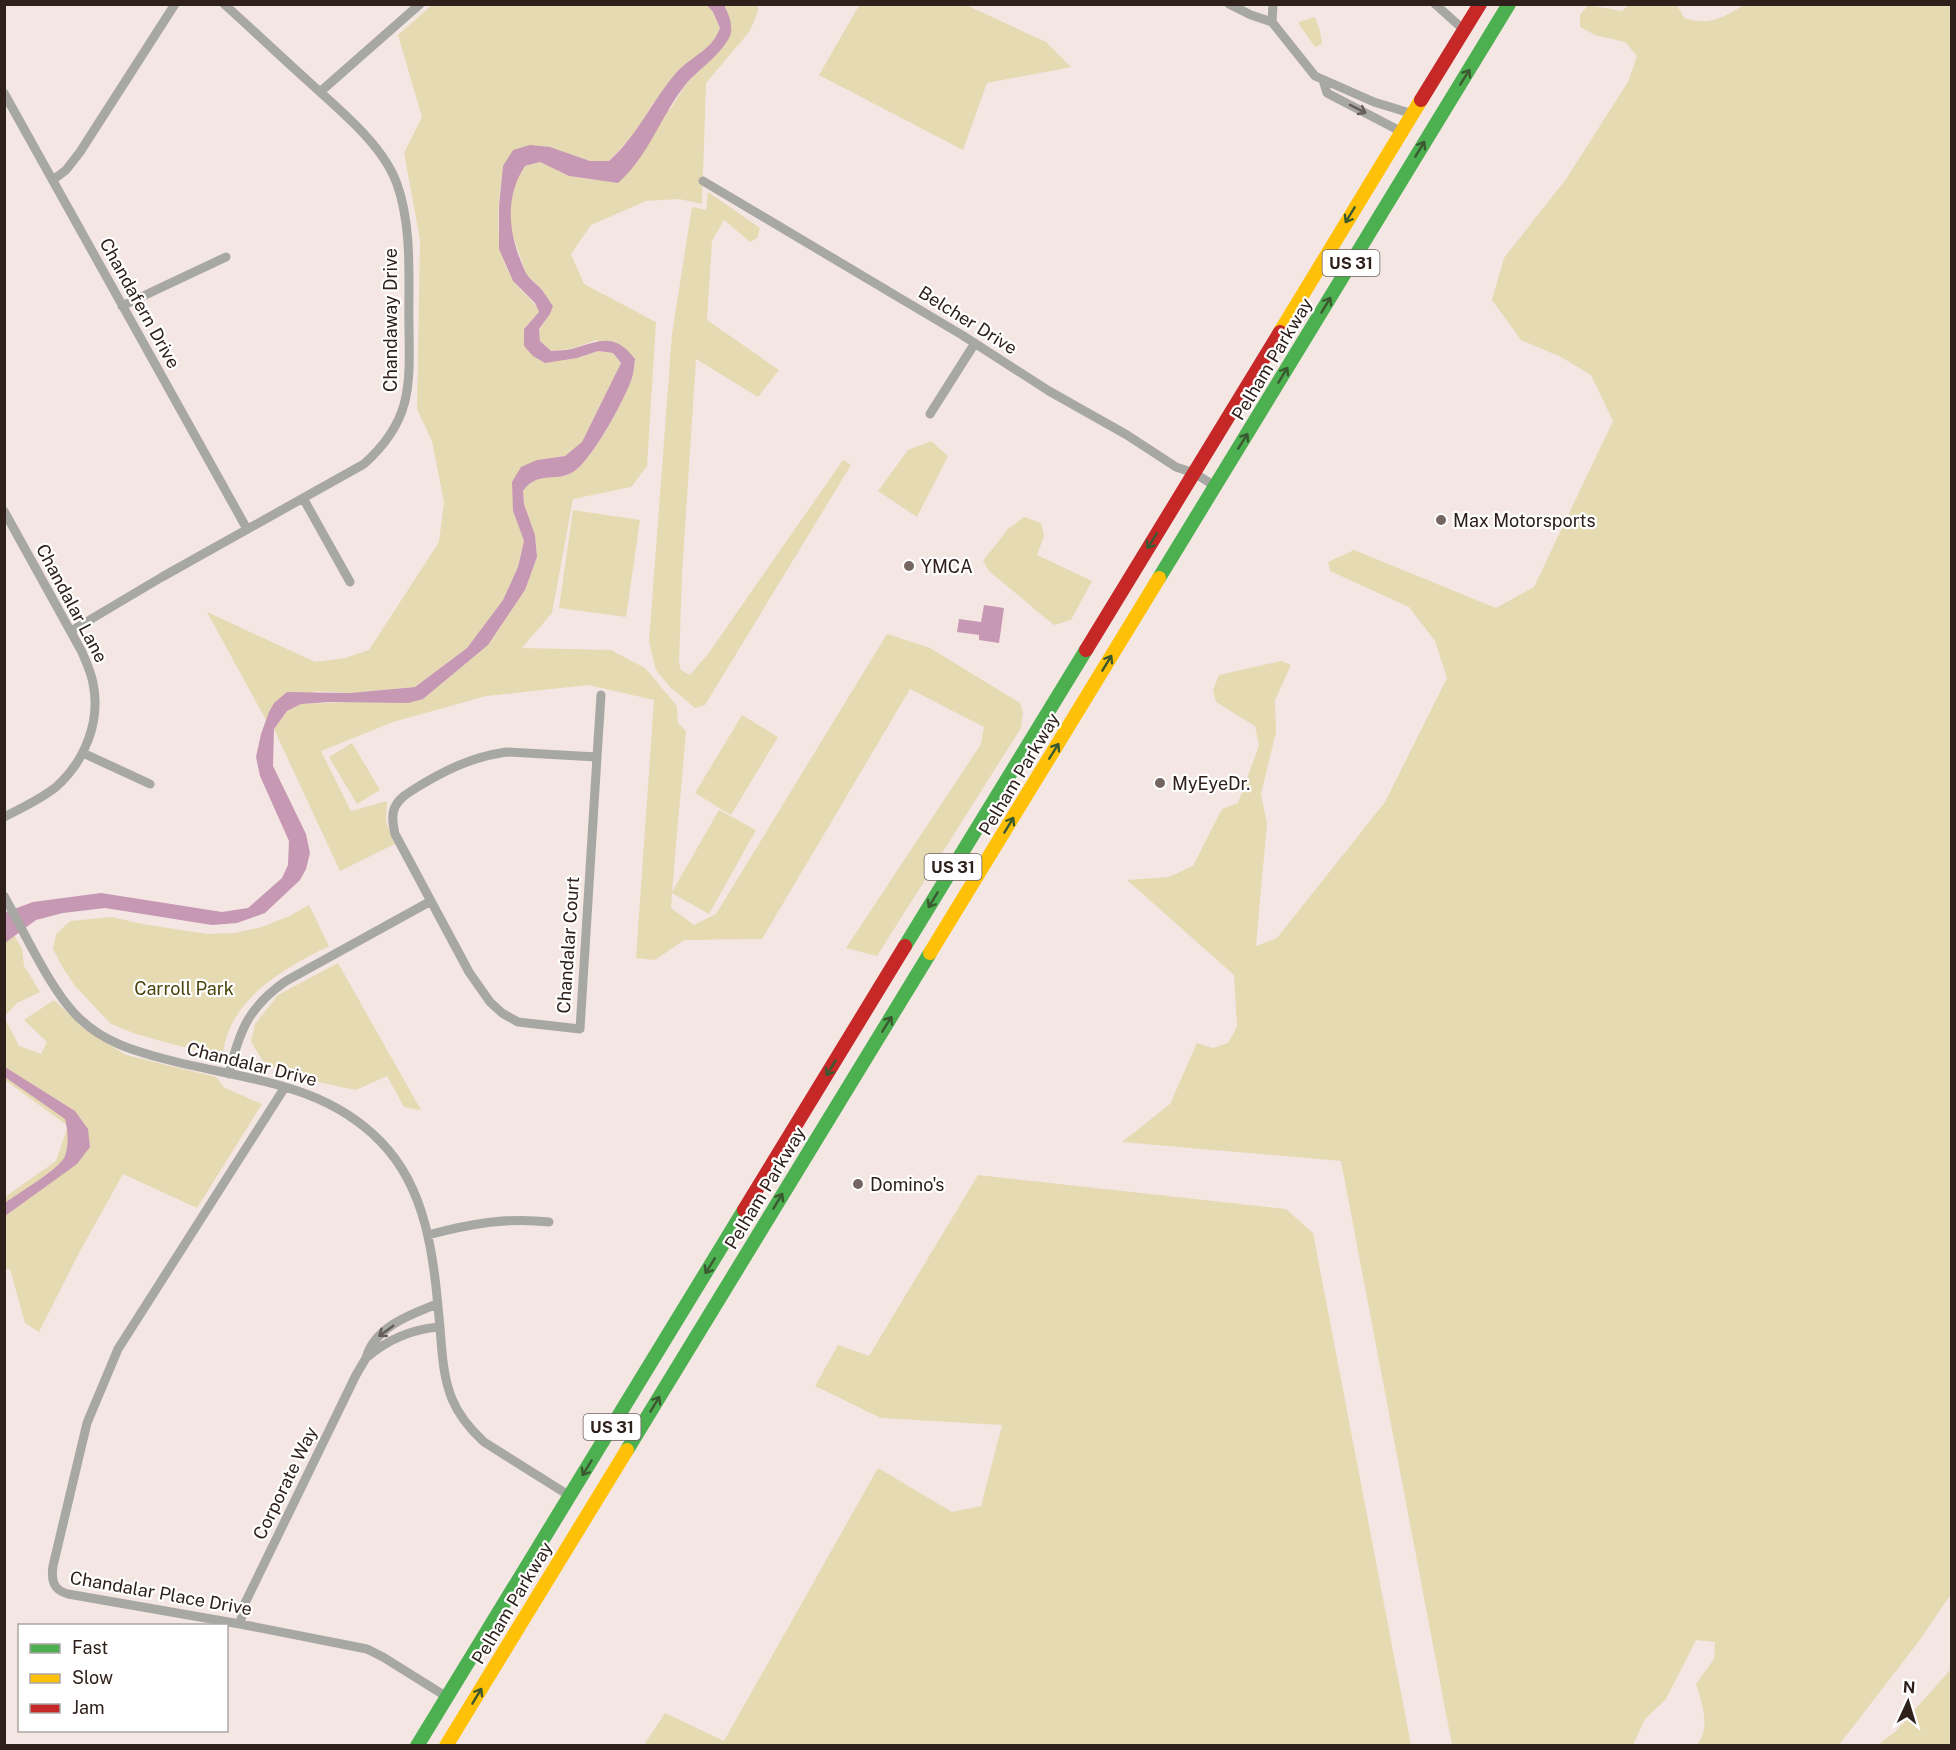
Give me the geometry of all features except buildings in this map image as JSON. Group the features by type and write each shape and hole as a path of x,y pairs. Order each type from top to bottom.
{"main road":[{"name":"Pelham Parkway","path":"417,1746 1480,4"},
{"name":"Pelham Parkway","path":"446,1746 1509,4"},
{"path":"1413,114 1434,126"},
{"path":"1274,341 1296,355"},
{"path":"1236,404 1258,417"},
{"path":"1165,521 1186,535"},
{"path":"1050,707 1077,713"},
{"path":"884,982 905,994"},
{"path":"806,1108 828,1121"},
{"path":"735,1226 756,1237"},
{"path":"602,1442 624,1454"},
{"path":"570,1496 591,1508"},
{"path":"437,1713 457,1728"}],"street":[{"path":"53,180 66,170 80,152 176,4"},
{"name":"Chandaway Drive","path":"71,631 364,464 393,433 407,396 410,374 406,233 403,204 396,182 387,164 367,139 320,92 224,4"},
{"path":"320,92 420,4"},
{"path":"1229,4 1272,22 1315,76 1374,102 1413,114"},
{"path":"1272,22 1273,4"},
{"path":"1435,4 1464,30"},
{"path":"1323,80 1327,93 1402,132"},
{"name":"Chandafern Drive","path":"4,93 247,529"},
{"name":"Belcher Drive","path":"703,181 975,342 1049,391 1127,435 1176,467 1194,473 1215,486"},
{"path":"122,306 226,257"},
{"path":"930,414 975,342"},
{"path":"303,498 350,582"},
{"name":"Chandalar Lane","path":"4,511 71,631 92,675 95,695 92,731 75,766 56,787 4,817"},
{"name":"Chandalar Court","path":"597,757 528,752 488,755 450,768 404,796 395,807 393,825 395,834 469,972 484,995 496,1008 518,1022 580,1029 601,695"},
{"path":"83,753 150,784"},
{"name":"Chandalar Drive","path":"4,896 72,1011 97,1033 126,1048 285,1087 330,1103 357,1120 383,1143 408,1179 421,1209 428,1235 444,1370 450,1395 472,1431 501,1454 570,1496"},
{"path":"229,1074 241,1030 253,1011 270,992 432,901"},
{"name":"Chandalar Place Drive","path":"285,1087 118,1349 89,1416 52,1573 53,1586 62,1593 367,1649 447,1697"},
{"path":"428,1235 503,1220 549,1222"},
{"name":"Corporate Way","path":"240,1624 256,1581 373,1341 386,1329 437,1304"},
{"name":"Corporate Way","path":"366,1358 398,1337 415,1330 440,1327"}],"green space":[{"path":"860,4 966,5 1046,42 1071,67 987,83 963,150 819,75"},
{"path":"432,5 707,5 720,28 716,39 653,103 635,133 609,161 590,161 550,147 503,166 498,224 502,253 513,280 539,312 524,329 524,346 577,358 598,351 613,353 621,363 582,442 565,456 537,460 513,511 524,541 518,567 503,600 467,648 415,687 350,693 316,691 269,712 266,720 207,612 315,662 345,658 369,650 439,542 444,502 432,441 417,409 420,240 404,153 422,117 398,35"},
{"path":"724,5 758,5 758,11 750,31 706,83 702,204 679,199 646,201 591,225 571,254 584,284 656,322 647,466 631,487 573,499 552,613 522,648 611,650 645,668 677,706 678,723 686,731 672,892 719,810 756,830 709,914 672,893 671,908 694,925 716,914 887,634 930,648 1020,703 1023,712 1021,728 877,956 846,948 981,744 984,727 910,689 762,939 684,940 655,960 636,958 654,700 588,685 486,696 393,722 321,751 351,811 387,801 386,821 395,844 340,871 274,729 287,711 301,704 423,699 488,645 525,590 537,557 535,535 524,504 523,491 535,481 560,477 573,472 589,456 607,429 622,400 632,378 635,359 596,340 572,349 550,351 540,341 539,329 550,314 543,291 527,275 510,229 510,203 516,179 525,166 540,162 569,176 594,180 671,108 686,84 721,49 727,10"},
{"path":"1588,5 1622,11 1629,5 1677,5 1684,18 1709,21 1744,5 1951,5 1951,1594 1919,1641 1839,1745 1697,1745 1704,1731 1704,1715 1696,1684 1714,1659 1715,1642 1696,1640 1666,1699 1645,1719 1633,1745 1452,1745 1341,1161 1122,1142 1170,1104 1197,1043 1213,1048 1228,1043 1237,1027 1234,975 1127,880 1169,877 1193,866 1222,809 1238,803 1259,746 1255,726 1216,702 1213,690 1219,675 1281,661 1291,665 1275,700 1276,732 1261,794 1267,824 1256,946 1277,938 1385,802 1447,678 1435,641 1409,607 1330,571 1328,562 1354,550 1496,608 1534,587 1613,421 1591,375 1561,357 1521,340 1492,300 1504,258 1566,179 1628,82 1637,56 1625,42 1595,35 1580,27 1580,15"},
{"path":"1315,17 1322,44 1315,47 1299,22"},
{"path":"708,192 760,228 757,238 750,242 724,220 712,241 707,320 779,370 758,397 696,359 682,574 679,663 681,670 690,675 708,654 843,460 851,465 705,705 695,708 670,687 656,670 649,642 672,334 692,207 706,210"},
{"path":"931,441 948,456 917,517 878,491 908,450"},
{"path":"573,510 640,520 626,617 559,608"},
{"path":"1024,517 1041,523 1044,536 1037,555 1092,581 1071,620 1054,625 989,571 983,561 1008,529"},
{"path":"742,715 778,737 731,815 695,793"},
{"path":"352,743 380,790 357,804 329,757"},
{"name":"Carroll Park","path":"309,905 329,946 277,976 246,1002 227,1036 223,1056 136,1034 111,1024 75,986 53,949 56,934 70,921 112,917 207,934 234,933 259,928 290,916"},
{"path":"5,919 22,949 24,966 40,992 17,1003 5,1016"},
{"path":"338,963 421,1110 404,1107 387,1076 356,1090 290,1076 263,1061 251,1042 255,1024 278,995"},
{"path":"54,1000 83,1028 126,1055 216,1077 225,1088 262,1104 197,1208 123,1174 39,1332 25,1323 10,1269 5,1269 5,1197 56,1161 68,1126 5,1080 4,1017 19,1046 41,1054 47,1042 24,1020"},
{"path":"978,1175 1286,1209 1313,1233 1411,1745 644,1745 665,1713 724,1741 878,1468 952,1512 981,1506 1002,1425 881,1418 815,1386 838,1345 869,1356"},
{"path":"1951,1669 1951,1745 1878,1745 1896,1731"}],"shaded area":[{"path":"707,5 724,5 731,24 730,36 716,55 686,84 647,148 618,183 569,176 540,162 525,166 513,192 512,232 520,260 528,275 553,306 539,329 540,341 551,351 569,350 601,341 614,342 621,345 635,359 632,378 622,400 607,429 589,456 573,472 560,477 535,481 523,491 524,504 535,535 537,557 525,590 488,645 423,699 408,703 301,704 287,711 274,729 273,766 306,834 310,853 306,869 300,880 265,913 237,923 212,925 105,908 63,913 36,920 5,943 6,912 33,902 101,893 222,912 248,908 282,878 288,865 289,841 260,776 256,757 261,734 274,703 287,692 350,693 415,687 467,648 503,600 518,567 524,541 513,511 512,482 521,467 537,460 565,456 582,442 621,363 613,353 598,351 577,358 545,363 533,356 524,346 524,329 539,312 535,303 513,281 499,249 499,206 503,166 513,150 530,145 550,147 590,161 609,161 628,140 676,73 707,48 716,36 720,28"},
{"path":"984,605 1004,608 999,643 979,640 979,635 957,632 959,619 981,622"},
{"path":"5,1067 75,1111 88,1129 90,1147 77,1164 5,1216 5,1203 62,1161 68,1138 65,1119 5,1077"}],"traffic: fast":[{"path":"1159,578 1509,4"},
{"path":"905,946 1086,650"},
{"path":"627,1450 930,953"},
{"path":"417,1746 744,1210"}],"traffic: slow":[{"path":"1280,332 1421,100"},
{"path":"930,953 1159,578"},
{"path":"446,1746 627,1450"}],"traffic: jam":[{"path":"1421,100 1480,4"},
{"path":"1086,650 1280,332"},
{"path":"744,1210 905,946"}],"place":[{"name":"Max Motorsports","path":"1441,520"},
{"name":"YMCA","path":"909,566"},
{"name":"MyEyeDr.","path":"1160,783"},
{"name":"Domino's","path":"858,1184"}]}
